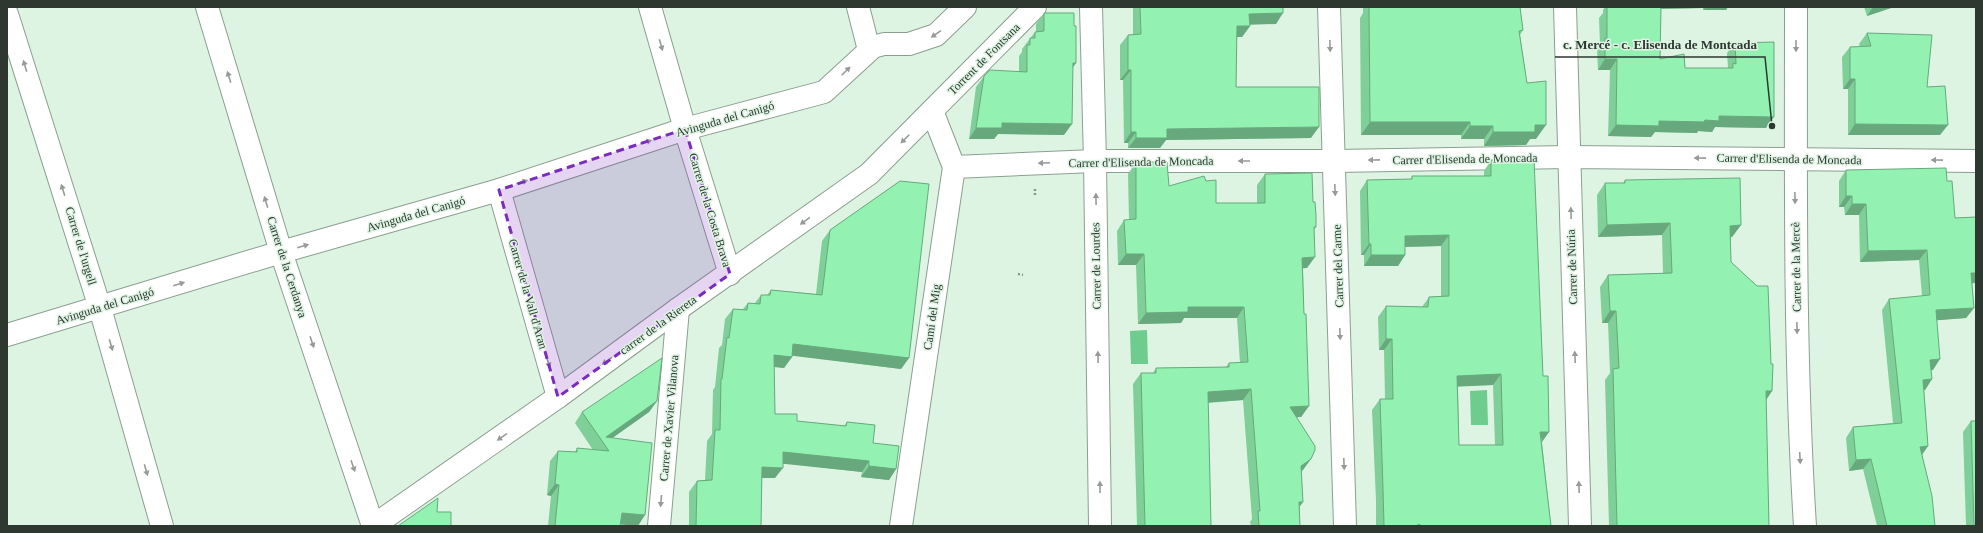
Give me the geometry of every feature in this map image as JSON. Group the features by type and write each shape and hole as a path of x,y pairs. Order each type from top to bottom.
{"street":[{"name":"Carrer de la Cerdanya","path":"207,7 282,252 373,526"},
{"name":"Carrer de la Costa Brava","path":"650,7 685,130 730,274"},
{"path":"858,7 869,50 873,47 884,44 909,44 936,35 965,7"},
{"name":"Torrent de Fontsana","path":"932,111 1035,7"},
{"name":"Carrer de Lourdes","path":"1091,7 1095,161 1100,526"},
{"name":"Carrer del Carme","path":"1329,7 1335,161 1345,526"},
{"name":"Carrer de Núria","path":"1565,7 1580,526"},
{"name":"Carrer de la Mercè","path":"1796,7 1795,159 1798,421 1804,526"},
{"name":"Carrer de l'urgell","path":"7,14 100,308 162,526"},
{"name":"Avinguda del Canigó","path":"7,335 282,252 499,190 685,130 824,92 869,50"},
{"name":"Camí del Mig","path":"901,526 954,167 932,111"},
{"name":"carrer de la Riereta","path":"373,526 558,398 678,309 730,274 869,174 932,111"},
{"name":"Carrer d'Elisenda de Moncada","path":"954,167 1095,161 1335,161 1569,157 1976,161"},
{"name":"Carrer de la Vall d'Aran","path":"499,190 558,398"},
{"name":"Carrer de Xavier Vilanova","path":"659,526 678,309"}],"path":[{"path":"1018,274 1023,275"}],"highlighted area":[{"path":"685,129 730,274 558,397 499,190"}],"shaded area":[{"path":"1147,330 1148,364 1131,364 1130,331"},
{"path":"1487,390 1488,425 1471,425 1470,391"}],"building":[{"path":"1140,7 1283,7 1283,13 1249,14 1250,26 1237,26 1236,87 1319,87 1319,127 1167,129 1167,138 1136,138 1136,132 1131,132 1131,70 1128,70 1128,35 1141,34"},
{"path":"1369,7 1520,7 1523,30 1519,31 1527,83 1546,81 1546,125 1535,125 1535,132 1493,132 1493,126 1470,126 1470,122 1370,122"},
{"path":"1607,7 1661,7 1660,59 1684,54 1685,68 1733,68 1733,63 1736,64 1735,43 1774,42 1774,117 1719,116 1719,121 1659,121 1659,126 1616,125 1617,59 1605,59"},
{"path":"1044,13 1074,13 1074,26 1076,26 1076,63 1073,63 1072,124 1002,123 1002,128 976,128 984,76 990,70 1027,72 1027,45 1030,45 1030,38 1035,38 1035,32 1044,31"},
{"path":"1867,33 1932,35 1927,87 1945,86 1948,125 1855,124 1855,79 1850,79 1850,47 1871,46"},
{"path":"1534,159 1543,376 1548,376 1549,432 1540,432 1551,526 1422,526 1418,524 1418,526 1384,526 1380,399 1393,399 1392,339 1386,339 1386,306 1428,307 1429,297 1449,296 1449,235 1405,236 1405,255 1371,255 1371,244 1369,244 1367,180 1412,179 1412,176 1491,176 1491,160","holes":["1501,374 1503,445 1459,445 1457,376"]},
{"path":"1136,162 1167,162 1169,186 1204,176 1206,181 1216,180 1216,203 1265,203 1265,174 1312,173 1313,202 1315,202 1316,215 1316,227 1314,227 1315,257 1302,258 1304,314 1306,314 1309,406 1290,407 1315,446 1311,459 1301,466 1303,502 1299,502 1300,526 1259,526 1258,511 1260,511 1251,389 1208,392 1211,526 1145,526 1141,373 1156,373 1156,368 1229,367 1229,363 1248,362 1244,307 1188,307 1188,312 1146,313 1144,254 1126,254 1124,220 1136,219"},
{"path":"1946,168 1947,181 1952,181 1955,218 1976,217 1976,273 1971,273 1974,308 1936,310 1940,359 1930,360 1932,379 1923,380 1928,446 1920,447 1932,496 1935,526 1887,526 1871,459 1856,460 1853,427 1902,423 1889,299 1930,295 1927,250 1868,251 1866,204 1852,204 1852,196 1846,196 1846,170"},
{"path":"1740,178 1741,225 1730,226 1731,262 1757,286 1768,286 1771,364 1773,364 1772,391 1766,391 1769,526 1617,526 1613,369 1619,368 1616,311 1610,311 1608,275 1672,273 1670,223 1607,225 1605,183 1625,183 1625,180"},
{"path":"900,181 929,184 909,358 793,344 792,357 774,355 775,414 797,414 797,421 846,426 847,422 875,425 873,443 899,446 896,469 869,466 869,461 783,452 783,468 762,467 761,526 696,526 697,481 712,480 715,430 720,430 721,379 733,309 747,310 748,303 760,304 761,295 770,295 771,290 822,295 830,230"},
{"path":"662,358 657,401 606,437 652,443 645,515 622,513 620,526 555,526 559,485 555,484 558,451 577,452 577,448 609,451 582,412"},
{"path":"1971,421 1976,421 1976,526 1974,526"},
{"path":"438,498 437,512 451,512 451,526 398,526"}],"place":[{"name":"c. Mercé - c. Elisenda de Montcada","path":"1772,126"}]}
